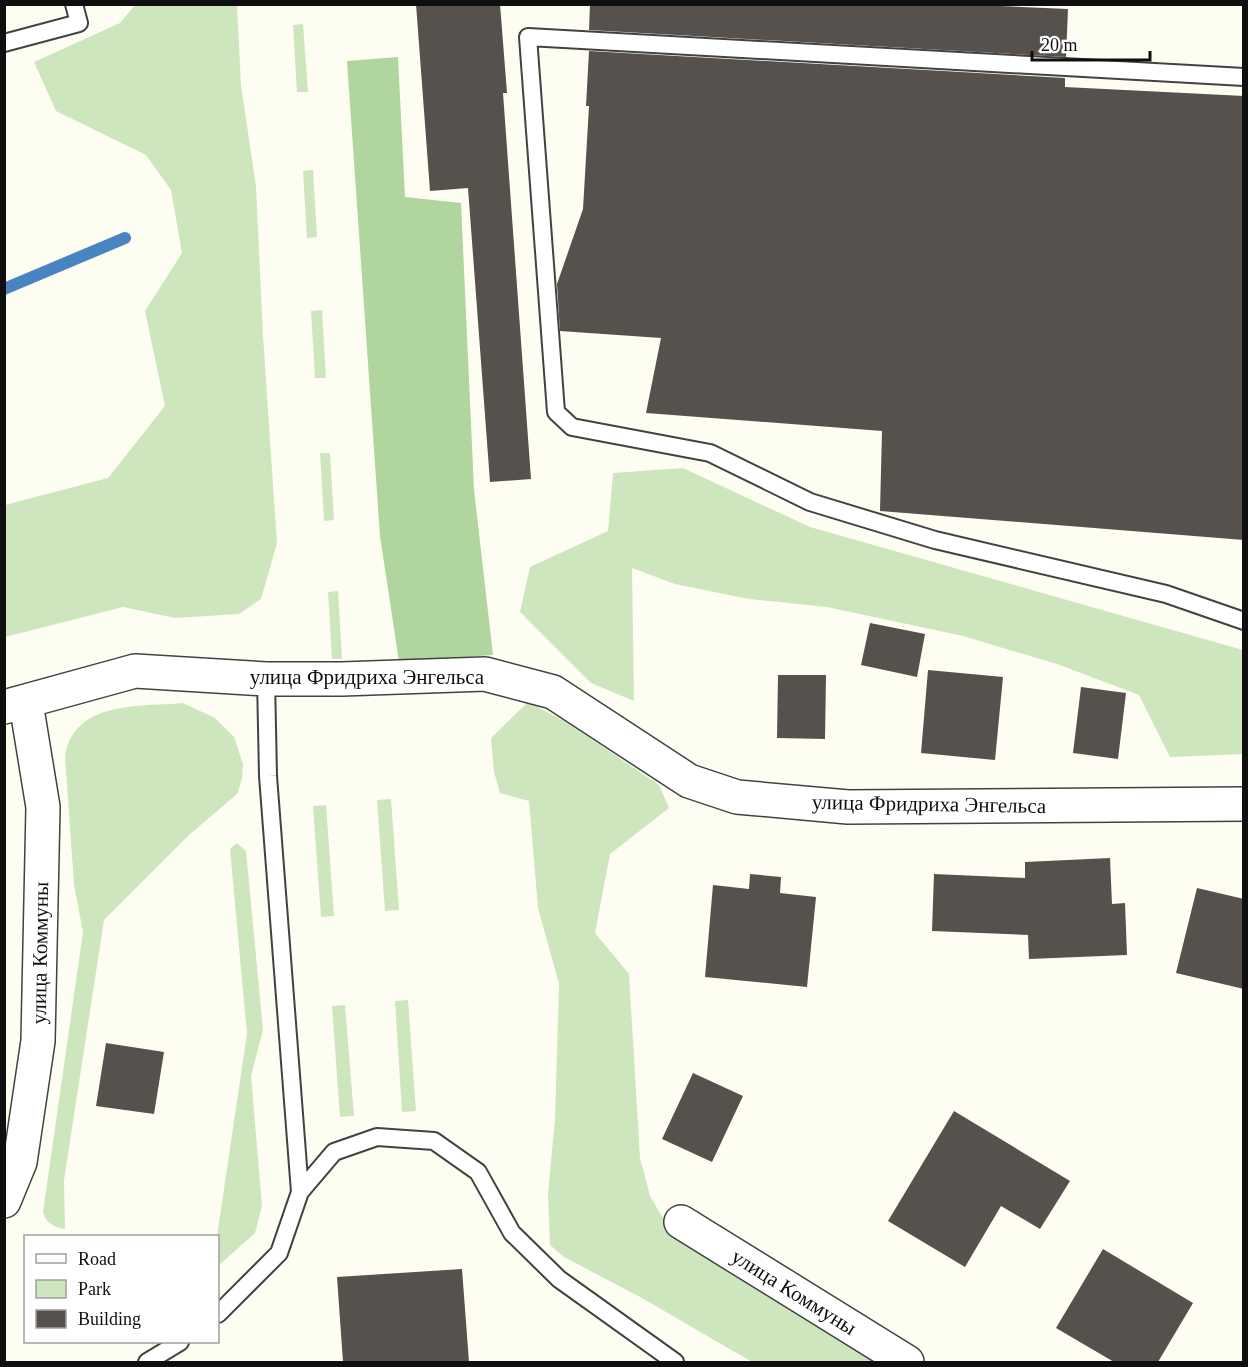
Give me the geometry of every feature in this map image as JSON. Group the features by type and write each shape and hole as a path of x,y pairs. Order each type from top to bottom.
{"street":[{"name":"улица Фридриха Энгельса","path":"15,705 135,671 266,679 485,674 553,692 689,781 737,797 848,807 1244,804"},
{"name":"улица Коммуны","path":"4,1201 20,1162 38,1041 43,807 15,705"},
{"name":"улица Коммуны","path":"681,1222 907,1362"}],"lane":[{"path":"4,43 79,23 74,4"},
{"path":"1244,77 528,37 556,412 572,427 710,453 810,502 934,540 1166,594 1244,621"},
{"path":"266,679 268,776 300,1192"},
{"path":"219,1313 279,1253 300,1192 334,1152 377,1137 434,1141 478,1172 512,1233 559,1279 675,1362"},
{"path":"147,1362 177,1343"}],"green space":[{"path":"136,4 237,5 241,85 256,187 277,543 261,599 239,614 175,618 123,607 5,637 5,505 108,478 165,406 145,311 182,253 171,190 146,155 56,111 34,62 120,23"},
{"path":"303,24 308,92 297,92 293,25"},
{"path":"398,57 405,197 461,203 474,490 493,655 399,662 380,536 347,61"},
{"path":"313,170 317,237 307,238 303,171"},
{"path":"322,310 326,378 315,378 311,311"},
{"path":"320,453 330,453 334,520 324,521"},
{"path":"683,468 810,527 1243,650 1243,754 1170,757 1139,695 1057,664 963,636 827,607 749,599 675,584 632,568 634,701 591,683 520,612 530,567 608,531 613,473"},
{"path":"338,591 342,659 332,659 328,592"},
{"path":"528,702 566,722 659,785 669,808 610,854 595,933 629,974 640,1158 650,1196 661,1215 688,1246 786,1297 890,1362 752,1362 642,1298 564,1257 550,1245 548,1194 555,1119 559,984 538,908 529,801 500,793 494,772 491,738"},
{"path":"183,703 215,718 234,737 243,764 242,779 237,794 189,835 104,920 64,1180 65,1229 48,1222 43,1212 83,932 74,885 65,756 71,738 81,725 95,716 129,707"},
{"path":"391,799 399,910 385,911 377,800"},
{"path":"326,805 334,916 321,917 313,806"},
{"path":"237,843 246,851 263,1030 251,1076 262,1206 255,1233 219,1265 219,1235 217,1235 247,1034 230,849"},
{"path":"408,1000 416,1111 402,1112 395,1001"},
{"path":"345,1005 354,1116 340,1117 332,1006"}],"building":[{"path":"416,4 500,4 507,93 503,93 531,479 490,482 468,188 430,191"},
{"path":"590,4 953,4 1068,9 1066,57 589,30"},
{"path":"589,51 1065,78 1065,87 1244,96 1244,540 880,511 882,431 646,413 661,338 560,331 557,284 583,209 589,106 586,106"},
{"path":"870,623 925,634 917,677 861,665"},
{"path":"928,670 1003,677 995,760 921,753"},
{"path":"778,675 826,675 825,739 777,738"},
{"path":"1081,687 1126,693 1118,759 1073,753"},
{"path":"1110,858 1112,904 1125,903 1127,955 1029,959 1028,935 932,931 934,874 1025,878 1025,862"},
{"path":"750,874 781,877 780,893 816,897 807,987 705,977 713,885 749,889"},
{"path":"1197,888 1244,899 1244,989 1176,973"},
{"path":"106,1043 164,1052 154,1114 96,1106"},
{"path":"693,1073 743,1096 712,1162 662,1139"},
{"path":"954,1111 1070,1181 1040,1229 1001,1206 965,1267 888,1221"},
{"path":"1103,1249 1193,1303 1158,1362 1114,1362 1056,1328"},
{"path":"462,1269 469,1362 343,1362 337,1277"}],"waterway":[{"path":"4,289 125,238"}]}
